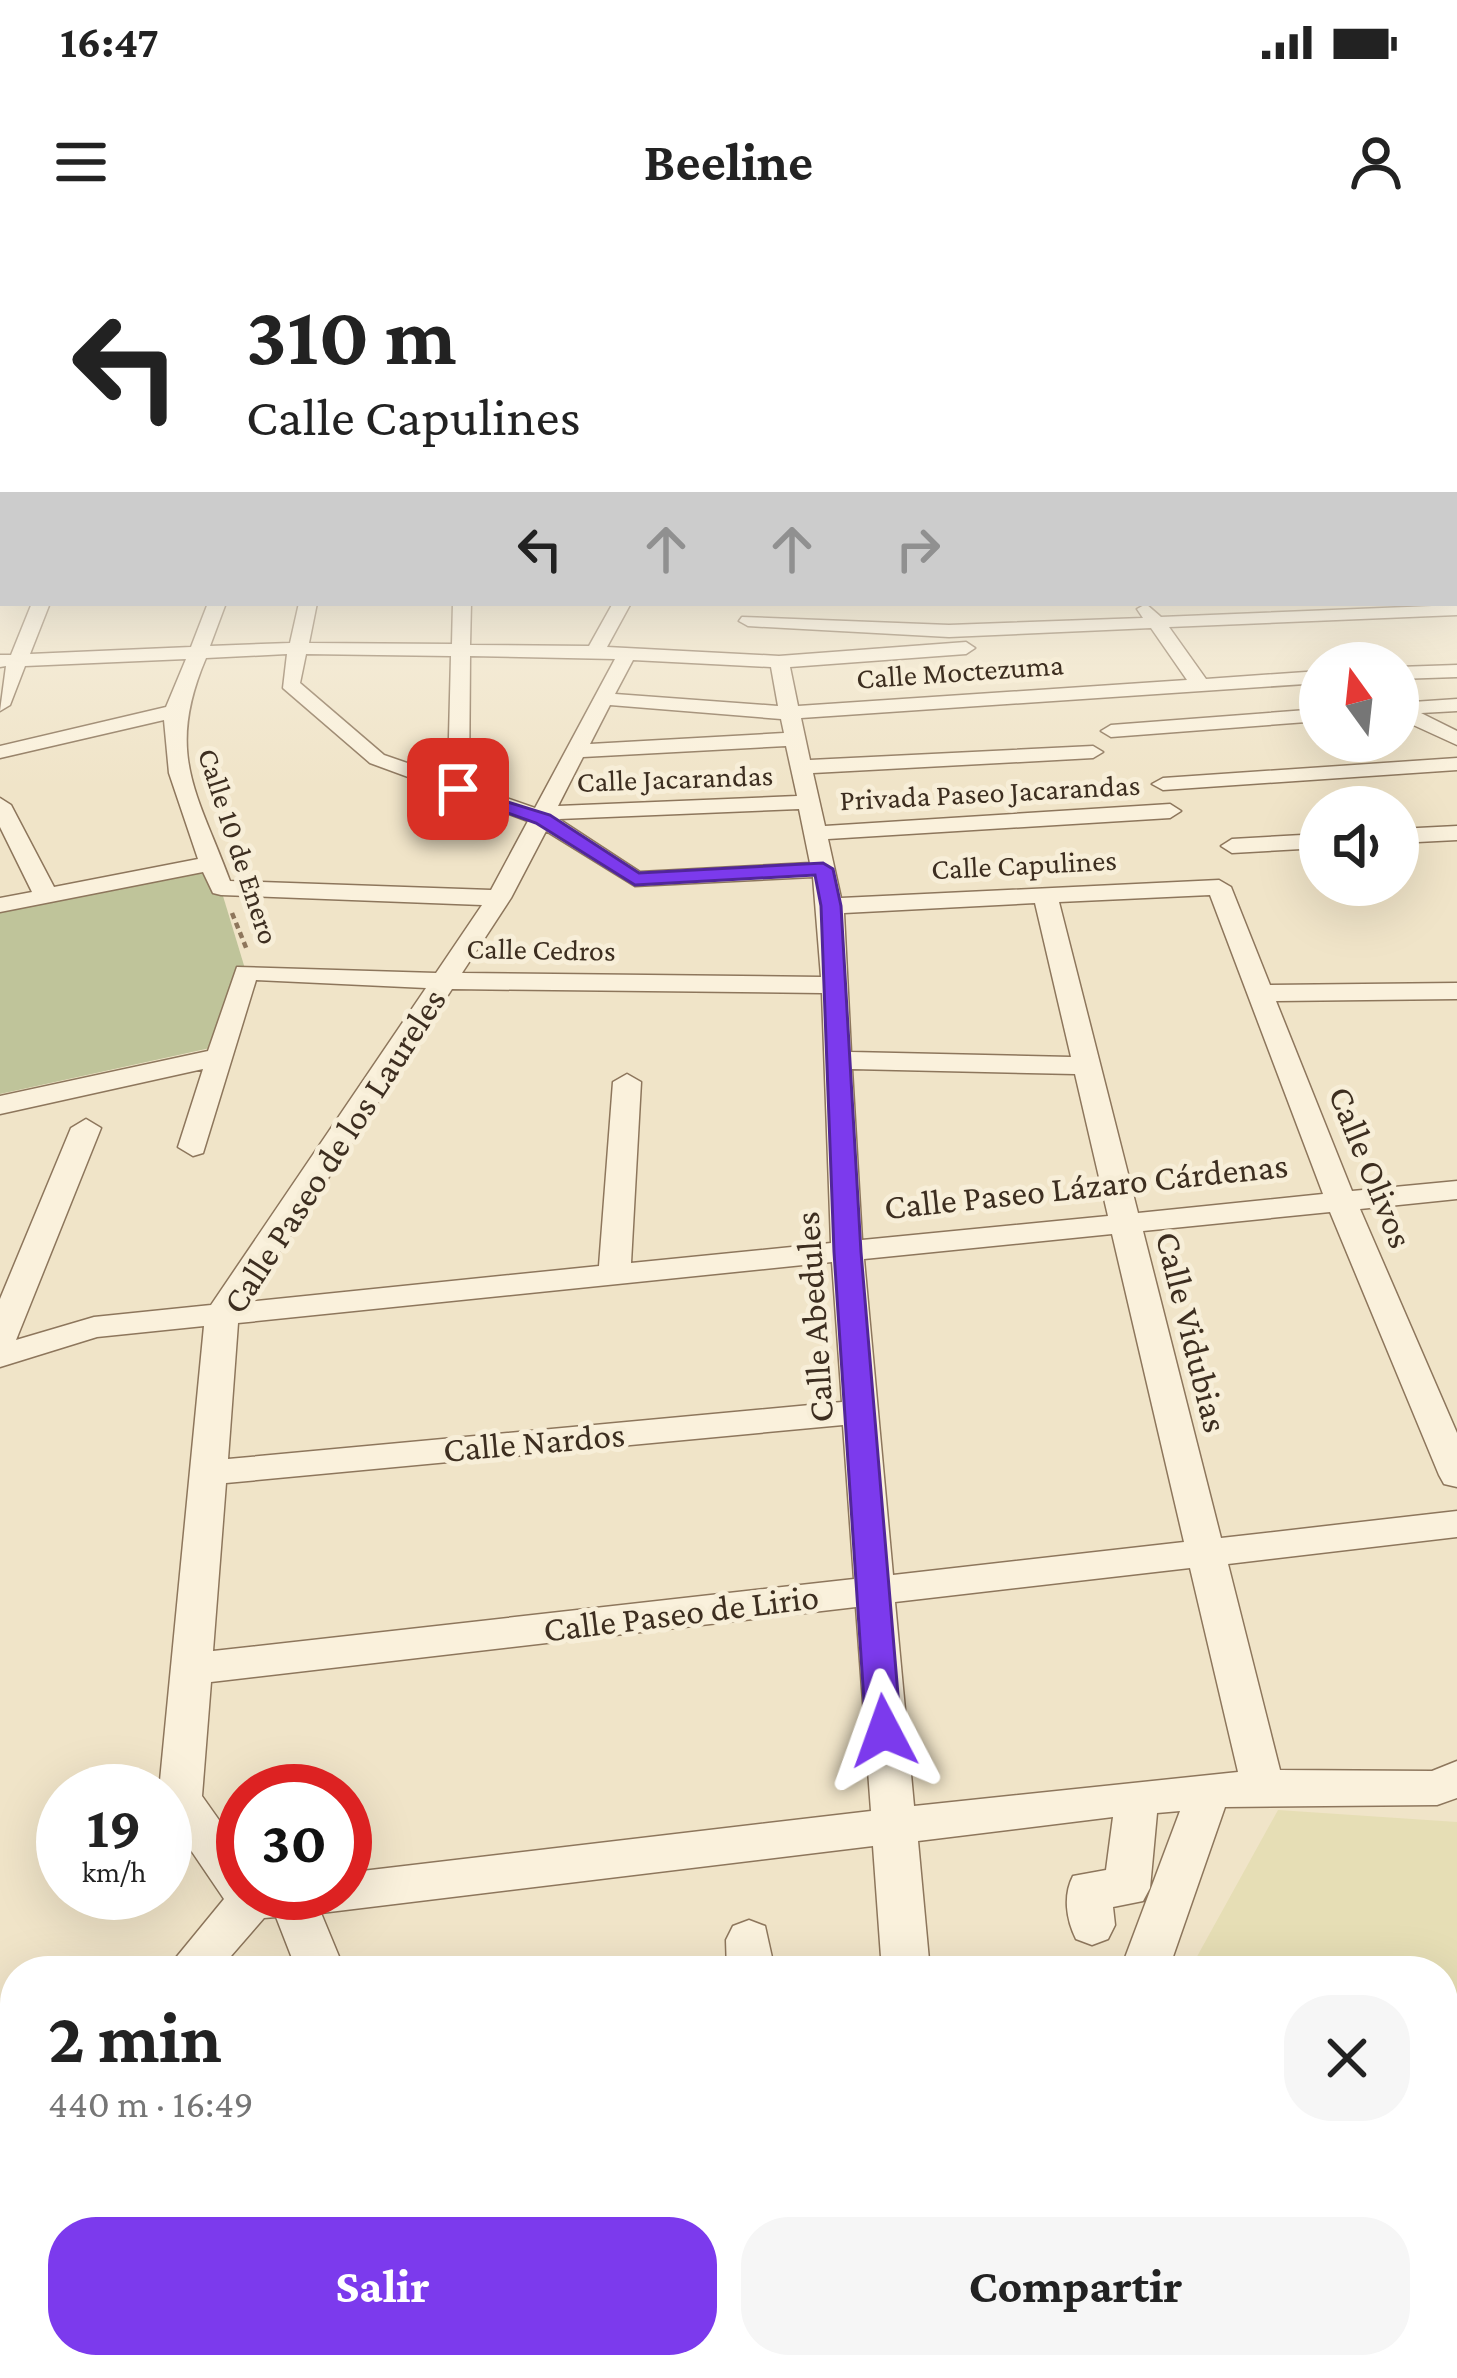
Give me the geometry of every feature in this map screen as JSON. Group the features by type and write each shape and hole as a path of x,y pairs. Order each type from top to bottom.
{"street":[{"path":"0,705 8,661 39,606"},
{"name":"Calle 10 de Enero","path":"216,606 203,652 175,710 181,774 221,888"},
{"path":"307,606 290,676 295,691 377,759 544,816 635,879 823,869"},
{"path":"458,789 462,606"},
{"name":"Calle Paseo de los Laureles","path":"216,1859 180,1799 222,1314 499,898 604,699 621,606"},
{"path":"8,661 298,647 611,652 778,662 966,648 916,606"},
{"path":"1016,606 1029,627"},
{"path":"1144,606 1200,684"},
{"path":"728,657 752,612 949,631 1457,610"},
{"name":"Calle Abedules","path":"778,662 831,906 848,1252 904,1956"},
{"path":"1419,672 1457,671"},
{"name":"Calle Moctezuma","path":"604,699 792,740 1200,684 1299,678"},
{"path":"1419,708 1457,705"},
{"path":"0,752 175,710"},
{"path":"1111,730 1299,717"},
{"path":"1419,720 1457,739"},
{"path":"579,751 792,740 1094,752"},
{"path":"1163,784 1457,764"},
{"path":"0,805 46,896"},
{"name":"Privada Paseo Jacarandas","path":"810,818 1170,811"},
{"name":"Calle Jacarandas","path":"544,816 810,818"},
{"path":"1419,835 1457,833"},
{"path":"1232,846 1299,842"},
{"path":"0,904 213,863"},
{"name":"Calle Capulines","path":"831,906 1219,887"},
{"name":"Calle Olivos","path":"1219,887 1339,1197 1457,1475"},
{"path":"221,888 499,898"},
{"name":"Calle Vidubias","path":"1046,896 1263,1787"},
{"path":"193,1147 246,972"},
{"name":"Calle Cedros","path":"246,972 444,981 835,985"},
{"path":"1260,993 1457,992"},
{"path":"0,1105 220,1058"},
{"path":"838,1060 1087,1066"},
{"path":"614,1277 627,1082"},
{"path":"0,1339 86,1128"},
{"name":"Calle Paseo Lázaro Cárdenas","path":"0,1356 94,1328 614,1277 1339,1197 1457,1190"},
{"name":"Calle Nardos","path":"208,1472 860,1412"},
{"name":"Calle Paseo de Lirio","path":"192,1669 1457,1524"},
{"path":"372,1884 1137,1797 1263,1787 1437,1789 1457,1778"},
{"path":"1149,1956 1209,1791"},
{"path":"1092,1925 1089,1889 1126,1888 1137,1797"},
{"path":"208,1956 253,1920"},
{"name":"Calle Paseo de los Laureles","path":"298,1920 314,1956"}],"path":[{"name":"Calle 10 de Enero","path":"221,888 247,949 246,972"}],"shaded area":[{"path":"1278,1810 1457,1822 1457,1956 1197,1956"}],"green space":[{"path":"213,863 246,972 224,1045 0,1094 0,905"}],"route":[{"path":"458,789 543,819 635,879 823,869 831,906 848,1252 884,1731"}]}
